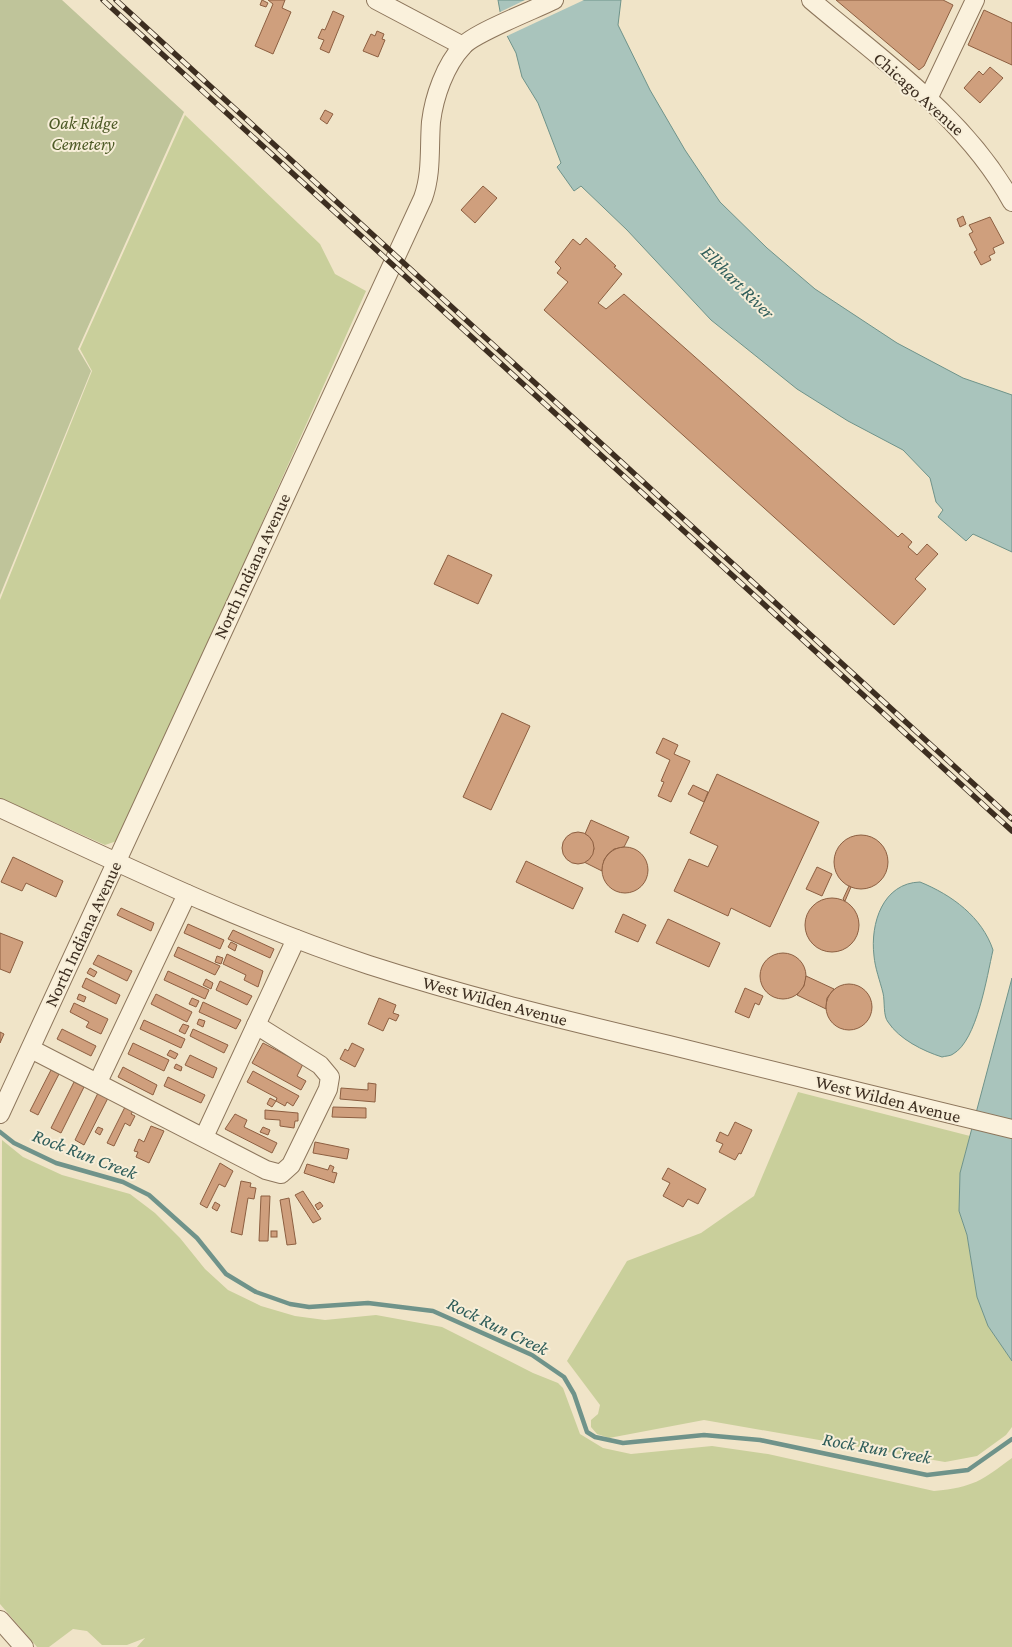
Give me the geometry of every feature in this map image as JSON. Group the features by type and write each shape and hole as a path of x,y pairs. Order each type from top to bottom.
{"street":[{"path":"376,0 462,46 554,0"},
{"name":"Chicago Avenue","path":"811,0 955,124 978,152 1012,202"},
{"path":"928,99 974,0"},
{"name":"North Indiana Avenue","path":"1,1112 423,198 430,170 432,113 437,94 447,70 462,46"},
{"name":"West Wilden Avenue","path":"0,808 187,894 296,939 369,965 474,996 1012,1129"},
{"path":"98,1082 187,894"},
{"path":"204,1137 296,939"},
{"path":"30,1048 266,1170 281,1174 291,1165 328,1089 330,1077 320,1065 256,1025"},
{"path":"0,1620 24,1647"}],"green space":[{"name":"Oak Ridge Cemetery","path":"0,0 62,0 184,112 78,349 91,371 0,595"},
{"path":"185,115 320,244 335,274 366,291 122,835 117,841 105,845 0,798 0,600 92,371 80,349"},
{"path":"798,1092 970,1136 960,1173 959,1211 967,1235 977,1297 988,1326 1012,1361 1012,1427 1006,1435 977,1456 945,1462 704,1420 609,1438 597,1434 591,1427 591,1420 598,1414 600,1405 567,1361 627,1261 701,1233 754,1196"},
{"path":"2,1140 23,1157 62,1175 130,1194 155,1213 180,1238 205,1269 228,1290 261,1306 295,1316 325,1320 376,1315 442,1327 533,1373 558,1383 563,1388 580,1434 603,1448 631,1454 712,1446 768,1454 934,1491 976,1482 1012,1458 1012,1647 137,1647 145,1638 127,1645 102,1645 87,1631 73,1629 49,1647 37,1647 0,1604"}],"water":[{"name":"Elkhart River","path":"498,0 621,0 618,25 650,90 685,150 720,202 767,248 815,289 897,343 963,378 1012,395 1012,552 973,534 966,541 938,517 943,510 936,502 930,478 903,450 848,421 797,389 711,320 627,230 581,186 574,191 557,167 561,163 538,103 522,77 516,53 503,28"},
{"path":"920,882 943,893 974,917 988,938 993,950 975,1022 969,1036 961,1047 949,1056 942,1057 927,1051 912,1044 898,1034 885,1016 883,993 876,970 873,943 874,931 882,907 888,897 897,889 907,884"},
{"path":"1012,978 1012,1361 988,1326 977,1297 967,1235 959,1211 960,1173"}],"pier":[{"path":"525,0 584,0 505,37 498,13"}],"building":[{"path":"262,0 268,3 266,7 260,5"},
{"path":"268,0 285,0 282,8 291,12 273,54 255,46 273,4"},
{"path":"836,0 943,0 953,5 924,66 919,70"},
{"path":"984,10 1012,23 1012,65 968,45"},
{"path":"333,11 344,16 329,53 320,49 324,40 318,38 322,29 325,30"},
{"path":"377,31 384,34 382,39 385,40 378,57 363,51 371,34 375,36"},
{"path":"990,67 1003,78 980,103 964,88 979,71 983,75"},
{"path":"325,110 333,114 327,124 320,119"},
{"path":"483,186 497,198 475,223 461,210"},
{"path":"963,216 966,224 960,227 957,219"},
{"path":"990,217 1004,243 993,248 995,253 989,256 991,260 981,265 974,252 977,250 969,234 973,232 969,225"},
{"path":"586,238 622,274 598,303 606,309 624,294 898,537 902,533 912,542 908,547 917,555 927,544 938,554 915,579 926,589 894,625 544,310 568,282 557,273 561,268 555,262 573,239 580,245"},
{"path":"448,555 492,575 478,604 434,584"},
{"path":"502,713 530,726 491,810 463,797"},
{"path":"663,738 678,745 674,754 690,761 671,802 658,796 664,782 661,781 670,760 656,753"},
{"path":"717,774 819,822 770,927 731,908 728,916 674,891 689,859 708,867 718,846 690,833"},
{"path":"693,785 708,792 704,802 688,794"},
{"path":"591,820 629,837 624,847 614,849 608,854 604,860 602,871 584,862 590,858 594,849 591,839 585,834"},
{"path":"578,832 584,833 589,837 593,842 593,854 589,859 584,863 578,864 572,863 567,859 563,854 562,848 563,842 567,837 572,833"},
{"path":"856,835 866,835 876,839 884,847 888,862 884,877 876,885 866,889 856,889 846,885 838,877 834,867 834,857 838,847 846,839"},
{"path":"620,847 630,847 644,857 648,870 644,883 638,889 630,893 620,893 606,883 602,875 602,865 612,851"},
{"path":"13,857 63,881 56,897 26,883 22,891 1,882"},
{"path":"526,861 583,888 573,909 516,882"},
{"path":"817,867 832,874 822,896 806,889"},
{"path":"849,886 851,887 845,901 843,899"},
{"path":"827,898 837,898 847,902 855,910 859,925 855,940 847,948 837,952 827,952 817,948 809,940 805,930 805,920 809,910 817,902"},
{"path":"121,908 154,923 151,931 117,915"},
{"path":"623,914 646,925 638,942 615,932"},
{"path":"668,919 720,943 709,967 656,943"},
{"path":"188,924 224,940 220,949 184,933"},
{"path":"233,930 274,949 270,958 228,939"},
{"path":"0,933 23,942 10,973 0,969"},
{"path":"231,942 237,945 235,951 228,947"},
{"path":"178,947 220,966 215,975 174,956"},
{"path":"778,953 788,953 802,963 806,976 802,989 796,995 788,999 778,999 764,989 760,981 760,971 770,957"},
{"path":"227,954 263,971 258,987 244,980 246,975 223,964"},
{"path":"98,955 132,971 127,981 93,964"},
{"path":"217,956 223,958 221,964 215,962"},
{"path":"90,968 97,972 94,977 87,973"},
{"path":"168,971 209,990 205,999 164,980"},
{"path":"806,976 834,989 827,998 826,1009 797,995 804,986"},
{"path":"86,978 120,995 116,1004 82,987"},
{"path":"206,979 213,983 211,989 203,985"},
{"path":"220,981 252,996 247,1005 216,990"},
{"path":"844,984 854,984 868,994 872,1007 868,1020 862,1026 854,1030 844,1030 830,1020 826,1012 826,1002 836,988"},
{"path":"745,988 763,996 759,1005 755,1003 749,1018 735,1012"},
{"path":"79,994 86,997 84,1002 77,999"},
{"path":"156,994 192,1012 187,1022 151,1004"},
{"path":"192,998 199,1001 196,1007 189,1004"},
{"path":"379,998 396,1005 393,1013 399,1015 396,1021 389,1018 383,1031 368,1024"},
{"path":"203,1002 241,1020 236,1029 199,1012"},
{"path":"74,1003 108,1019 101,1034 86,1027 89,1022 70,1012"},
{"path":"199,1019 205,1021 203,1027 197,1024"},
{"path":"144,1020 185,1039 181,1048 140,1029"},
{"path":"183,1024 189,1026 185,1034 179,1031"},
{"path":"62,1029 96,1046 91,1056 57,1039"},
{"path":"193,1029 228,1045 224,1053 190,1036"},
{"path":"0,1032 4,1034 0,1043"},
{"path":"133,1043 169,1060 164,1071 128,1054"},
{"path":"263,1043 303,1064 297,1076 306,1081 301,1090 252,1063"},
{"path":"352,1043 364,1049 355,1067 340,1059 345,1049 348,1051"},
{"path":"170,1050 178,1054 175,1059 167,1055"},
{"path":"190,1055 217,1068 213,1078 185,1065"},
{"path":"176,1064 182,1067 181,1071 174,1068"},
{"path":"123,1067 157,1085 153,1095 118,1077"},
{"path":"51,1070 59,1074 38,1115 30,1111"},
{"path":"253,1071 299,1096 293,1106 287,1102 285,1106 276,1101 277,1098 247,1082"},
{"path":"168,1077 205,1095 201,1103 164,1086"},
{"path":"74,1082 84,1087 61,1133 51,1128"},
{"path":"368,1083 376,1084 375,1102 340,1099 341,1088 368,1090"},
{"path":"98,1093 108,1098 84,1145 75,1140"},
{"path":"270,1098 276,1101 272,1107 267,1104"},
{"path":"125,1107 133,1111 131,1114 135,1116 130,1126 125,1123 114,1146 107,1143"},
{"path":"333,1107 366,1108 366,1118 332,1117"},
{"path":"265,1110 298,1113 298,1121 295,1121 294,1128 280,1126 280,1120 265,1119"},
{"path":"235,1114 247,1120 244,1127 277,1143 272,1153 225,1129"},
{"path":"735,1122 752,1130 741,1154 739,1153 735,1160 719,1152 723,1144 716,1141 720,1132 728,1136"},
{"path":"151,1126 164,1131 149,1163 136,1157 138,1152 134,1151 139,1139 144,1142"},
{"path":"98,1127 103,1129 100,1135 95,1132"},
{"path":"263,1127 270,1130 268,1135 260,1132"},
{"path":"315,1142 349,1149 347,1159 313,1153"},
{"path":"220,1163 233,1171 225,1187 219,1184 207,1208 200,1204"},
{"path":"307,1164 328,1170 330,1165 334,1167 332,1172 337,1173 334,1183 304,1173"},
{"path":"668,1168 706,1189 698,1204 688,1199 683,1207 663,1196 670,1183 662,1179"},
{"path":"241,1181 251,1183 250,1187 256,1188 254,1199 248,1198 242,1235 231,1232"},
{"path":"303,1191 321,1219 313,1223 295,1195"},
{"path":"261,1196 270,1196 268,1241 259,1241"},
{"path":"289,1198 296,1244 287,1245 280,1200"},
{"path":"215,1202 220,1205 217,1211 212,1208"},
{"path":"320,1202 323,1206 318,1210 315,1205"},
{"path":"271,1231 277,1231 277,1237 271,1237"}],"waterway":[{"name":"Rock Run Creek","path":"0,1132 14,1143 56,1163 123,1182 149,1195 197,1238 226,1274 256,1292 290,1304 309,1307 368,1303 433,1311 532,1355 564,1377 574,1394 587,1432 595,1437 623,1443 704,1435 760,1440 927,1475 968,1470 1012,1439"}],"railway":[{"path":"103,0 1012,831"},
{"path":"116,0 1012,819"}]}
